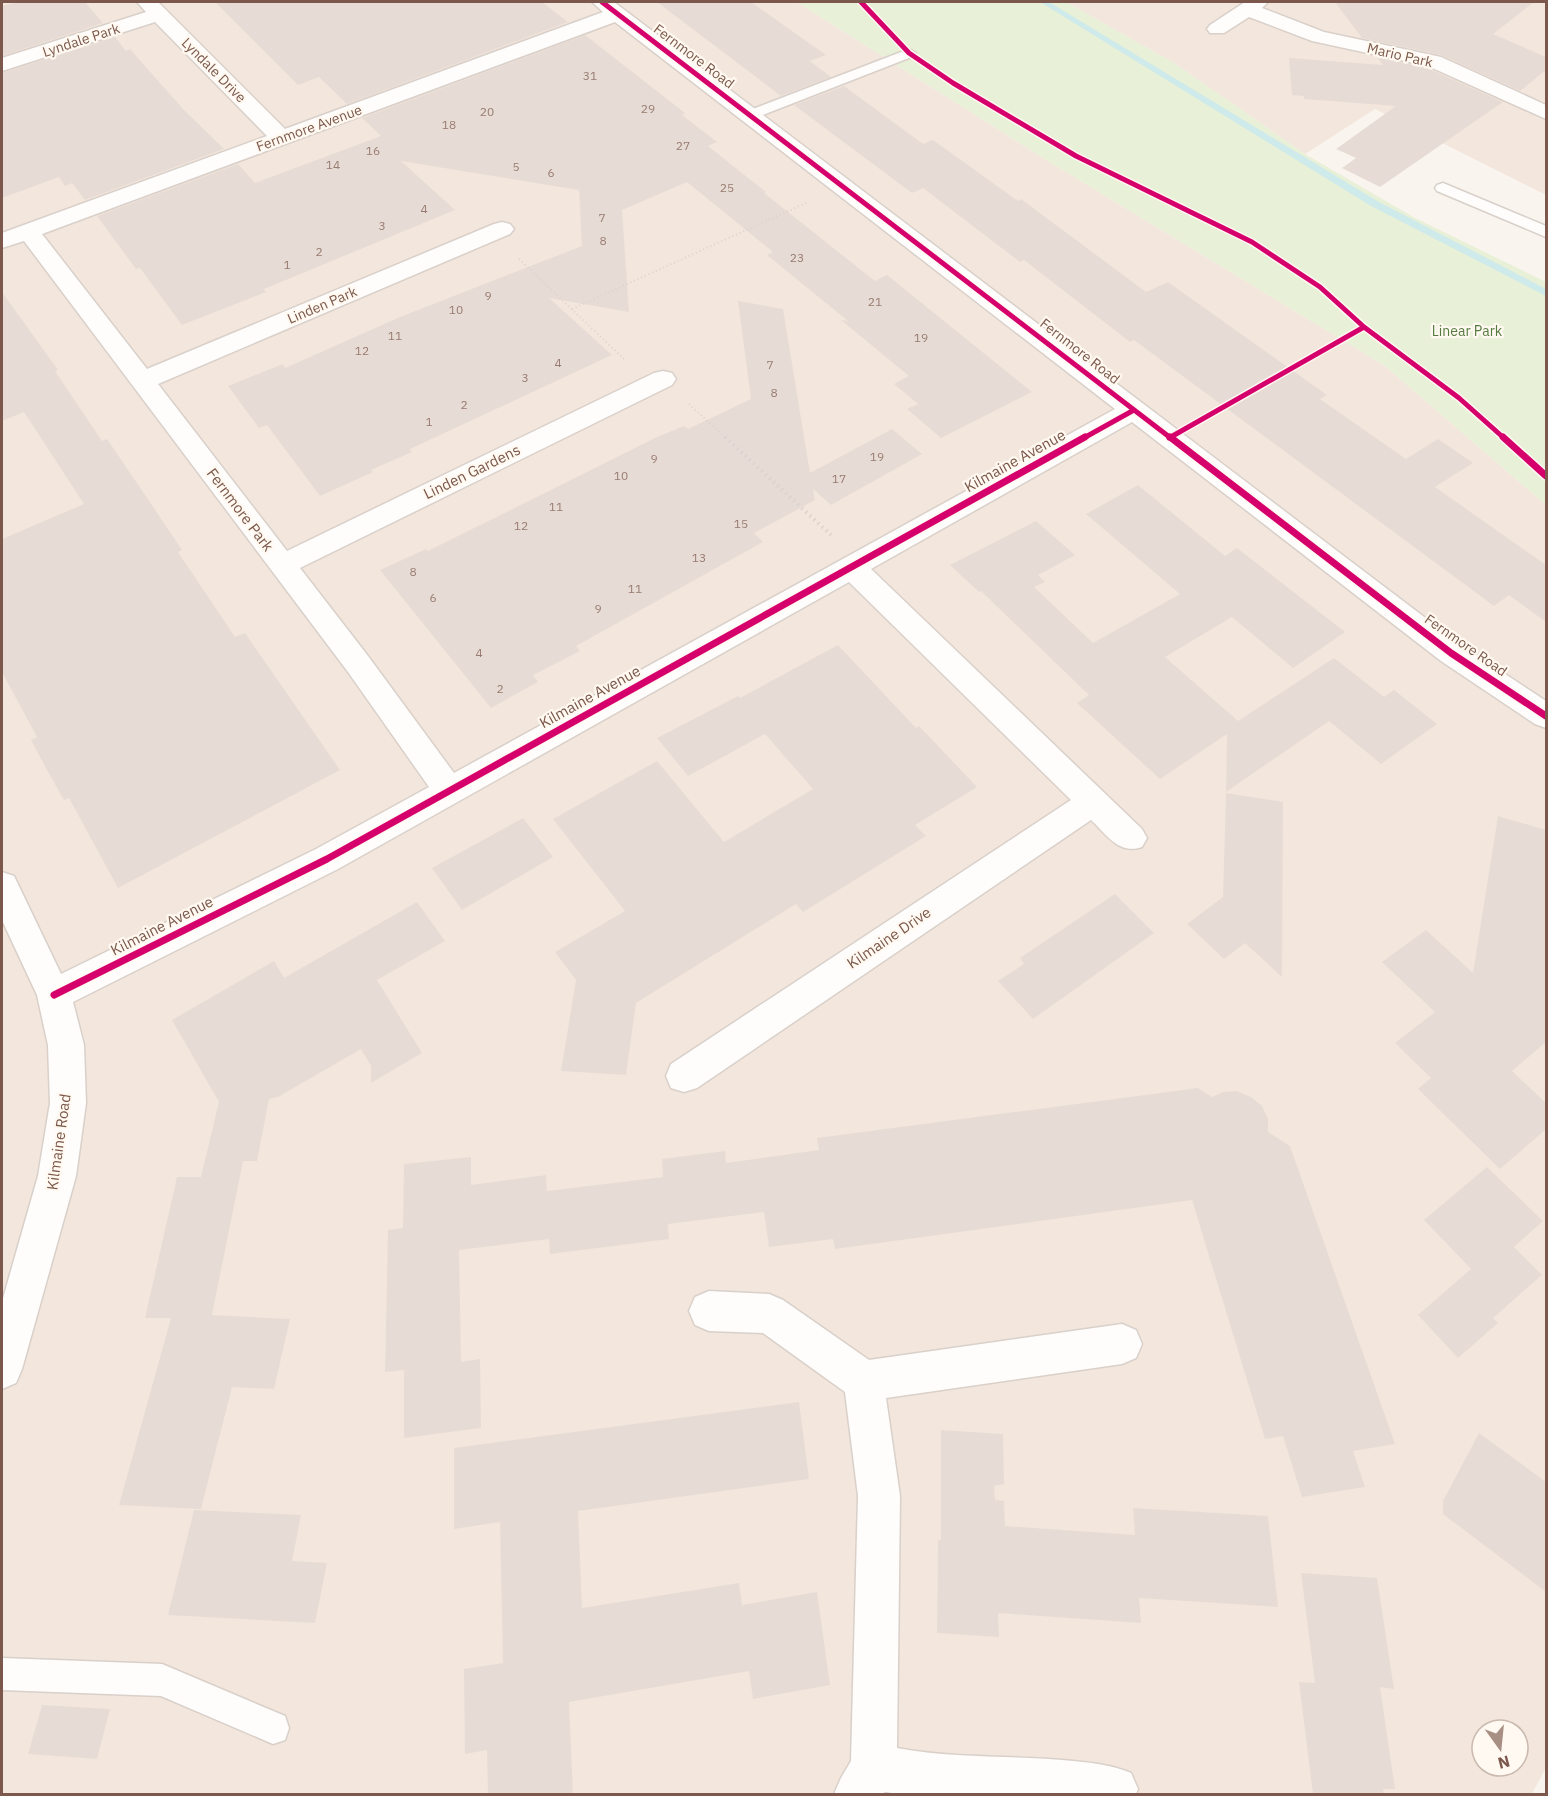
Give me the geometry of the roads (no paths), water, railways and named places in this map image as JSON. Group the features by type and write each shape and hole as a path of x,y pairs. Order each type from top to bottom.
{"street":[{"name":"Mario Park","path":"1217,29 1253,6 1319,37 1434,61 1546,113"},
{"name":"Lyndale Park","path":"2,65 153,8"},
{"name":"Lyndale Drive","path":"153,8 282,138"},
{"name":"Fernmore Avenue","path":"2,241 282,138 609,8"},
{"name":"Fernmore Road","path":"609,8 1451,653 1546,716"},
{"name":"Fernmore Park","path":"28,231 368,679 449,791"},
{"name":"Linden Park","path":"142,381 497,232"},
{"name":"Linden Gardens","path":"282,565 657,382"},
{"name":"Kilmaine Avenue","path":"54,995 327,859 1134,410"},
{"path":"856,565 1131,838"},
{"name":"Kilmaine Drive","path":"684,1076 1094,801"},
{"name":"Kilmaine Road","path":"2,886 54,995 66,1045 68,1103 57,1176 2,1369"},
{"path":"709,1311 769,1314 864,1382 1122,1344"},
{"path":"864,1382 879,1496 866,1781 923,1776 1035,1780 1115,1789"}],"lane":[{"path":"750,116 909,53"},
{"path":"1443,188 1546,232"},
{"path":"2,1674 162,1680 273,1728"}],"waterway":[{"path":"1044,2 1375,204 1546,293"}],"park label":[{"name":"Linear Park","path":"1467,331"}]}
